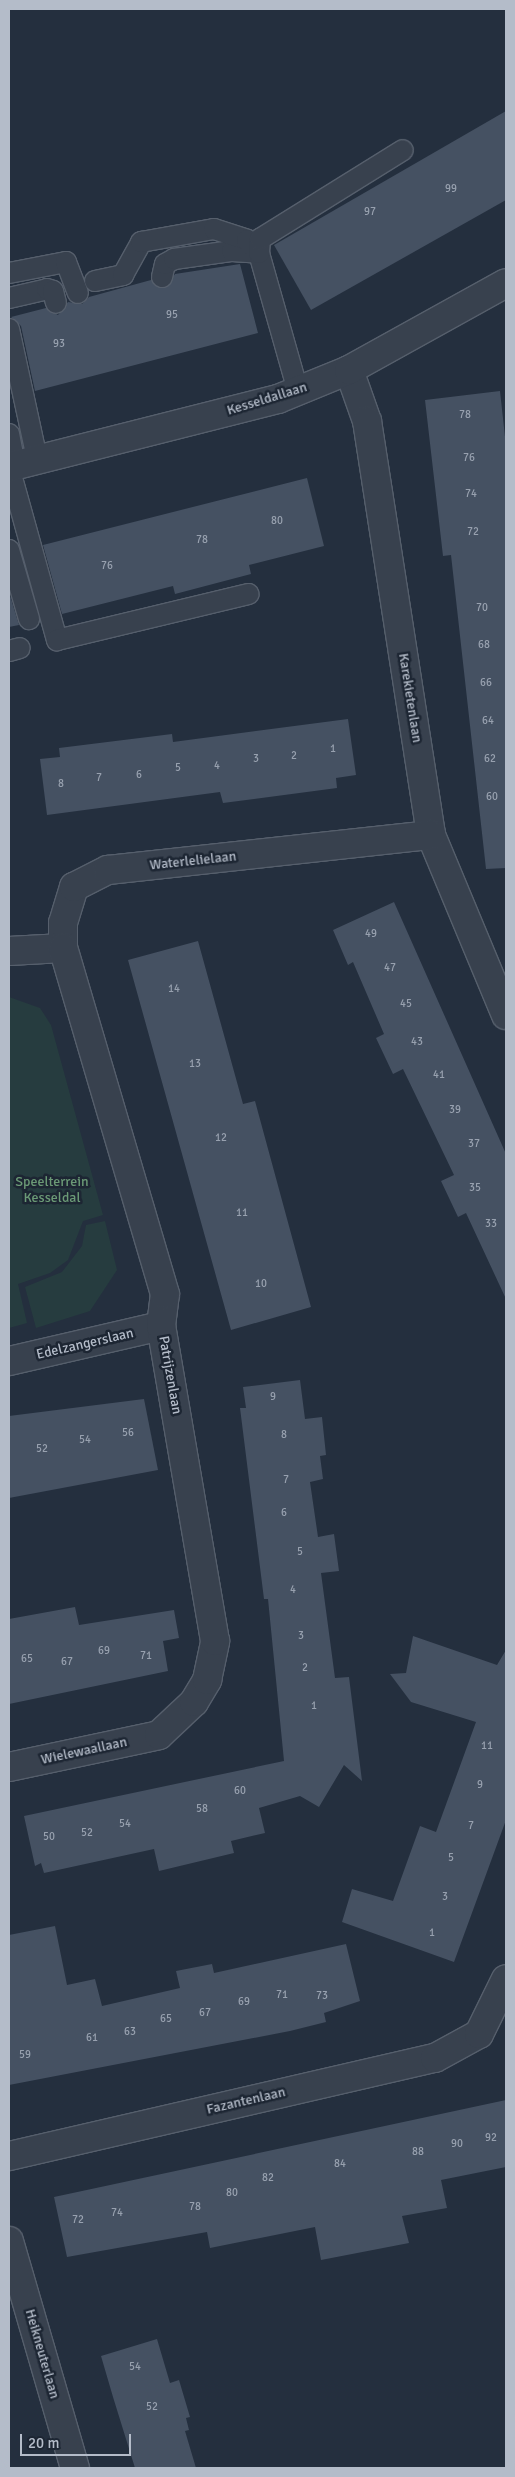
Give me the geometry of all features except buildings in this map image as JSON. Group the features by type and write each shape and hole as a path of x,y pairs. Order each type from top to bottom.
{"street":[{"name":"Kesseldallaan","path":"17,465 298,391 349,370 506,283"},
{"name":"Karekietenlaan","path":"349,370 367,421 432,836 506,1015"},
{"name":"Waterlelielaan","path":"63,948 63,923 74,887 108,870 432,836"},
{"path":"9,951 63,948"},
{"name":"Patrijzenlaan","path":"63,948 166,1294 161,1326 215,1641 203,1687 159,1735"},
{"name":"Edelzangerslaan","path":"9,1361 161,1326"},
{"name":"Wielewaallaan","path":"9,1766 159,1735"},
{"name":"Fazantenlaan","path":"9,2156 435,2058 478,2034 506,1979"},
{"name":"Heikneuterlaan","path":"9,2241 75,2468"}],"lane":[{"path":"298,391 259,252 260,239 267,230 403,150"},
{"path":"95,281 123,274 141,242 214,229 247,240 259,252"},
{"path":"162,277 165,264 174,259 232,251 259,252"},
{"path":"9,273 66,262 78,293"},
{"path":"9,298 47,289 53,291 56,303"},
{"path":"9,329 17,465"},
{"path":"9,434 57,640 249,594"},
{"path":"9,550 29,619"}],"green space":[{"name":"Speelterrein Kesseldal","path":"9,997 40,1008 51,1025 103,1215 83,1221 68,1260 50,1273 18,1284 27,1323 9,1328"},
{"path":"105,1221 117,1270 90,1311 36,1328 25,1287 62,1272 82,1246 86,1225"}]}
